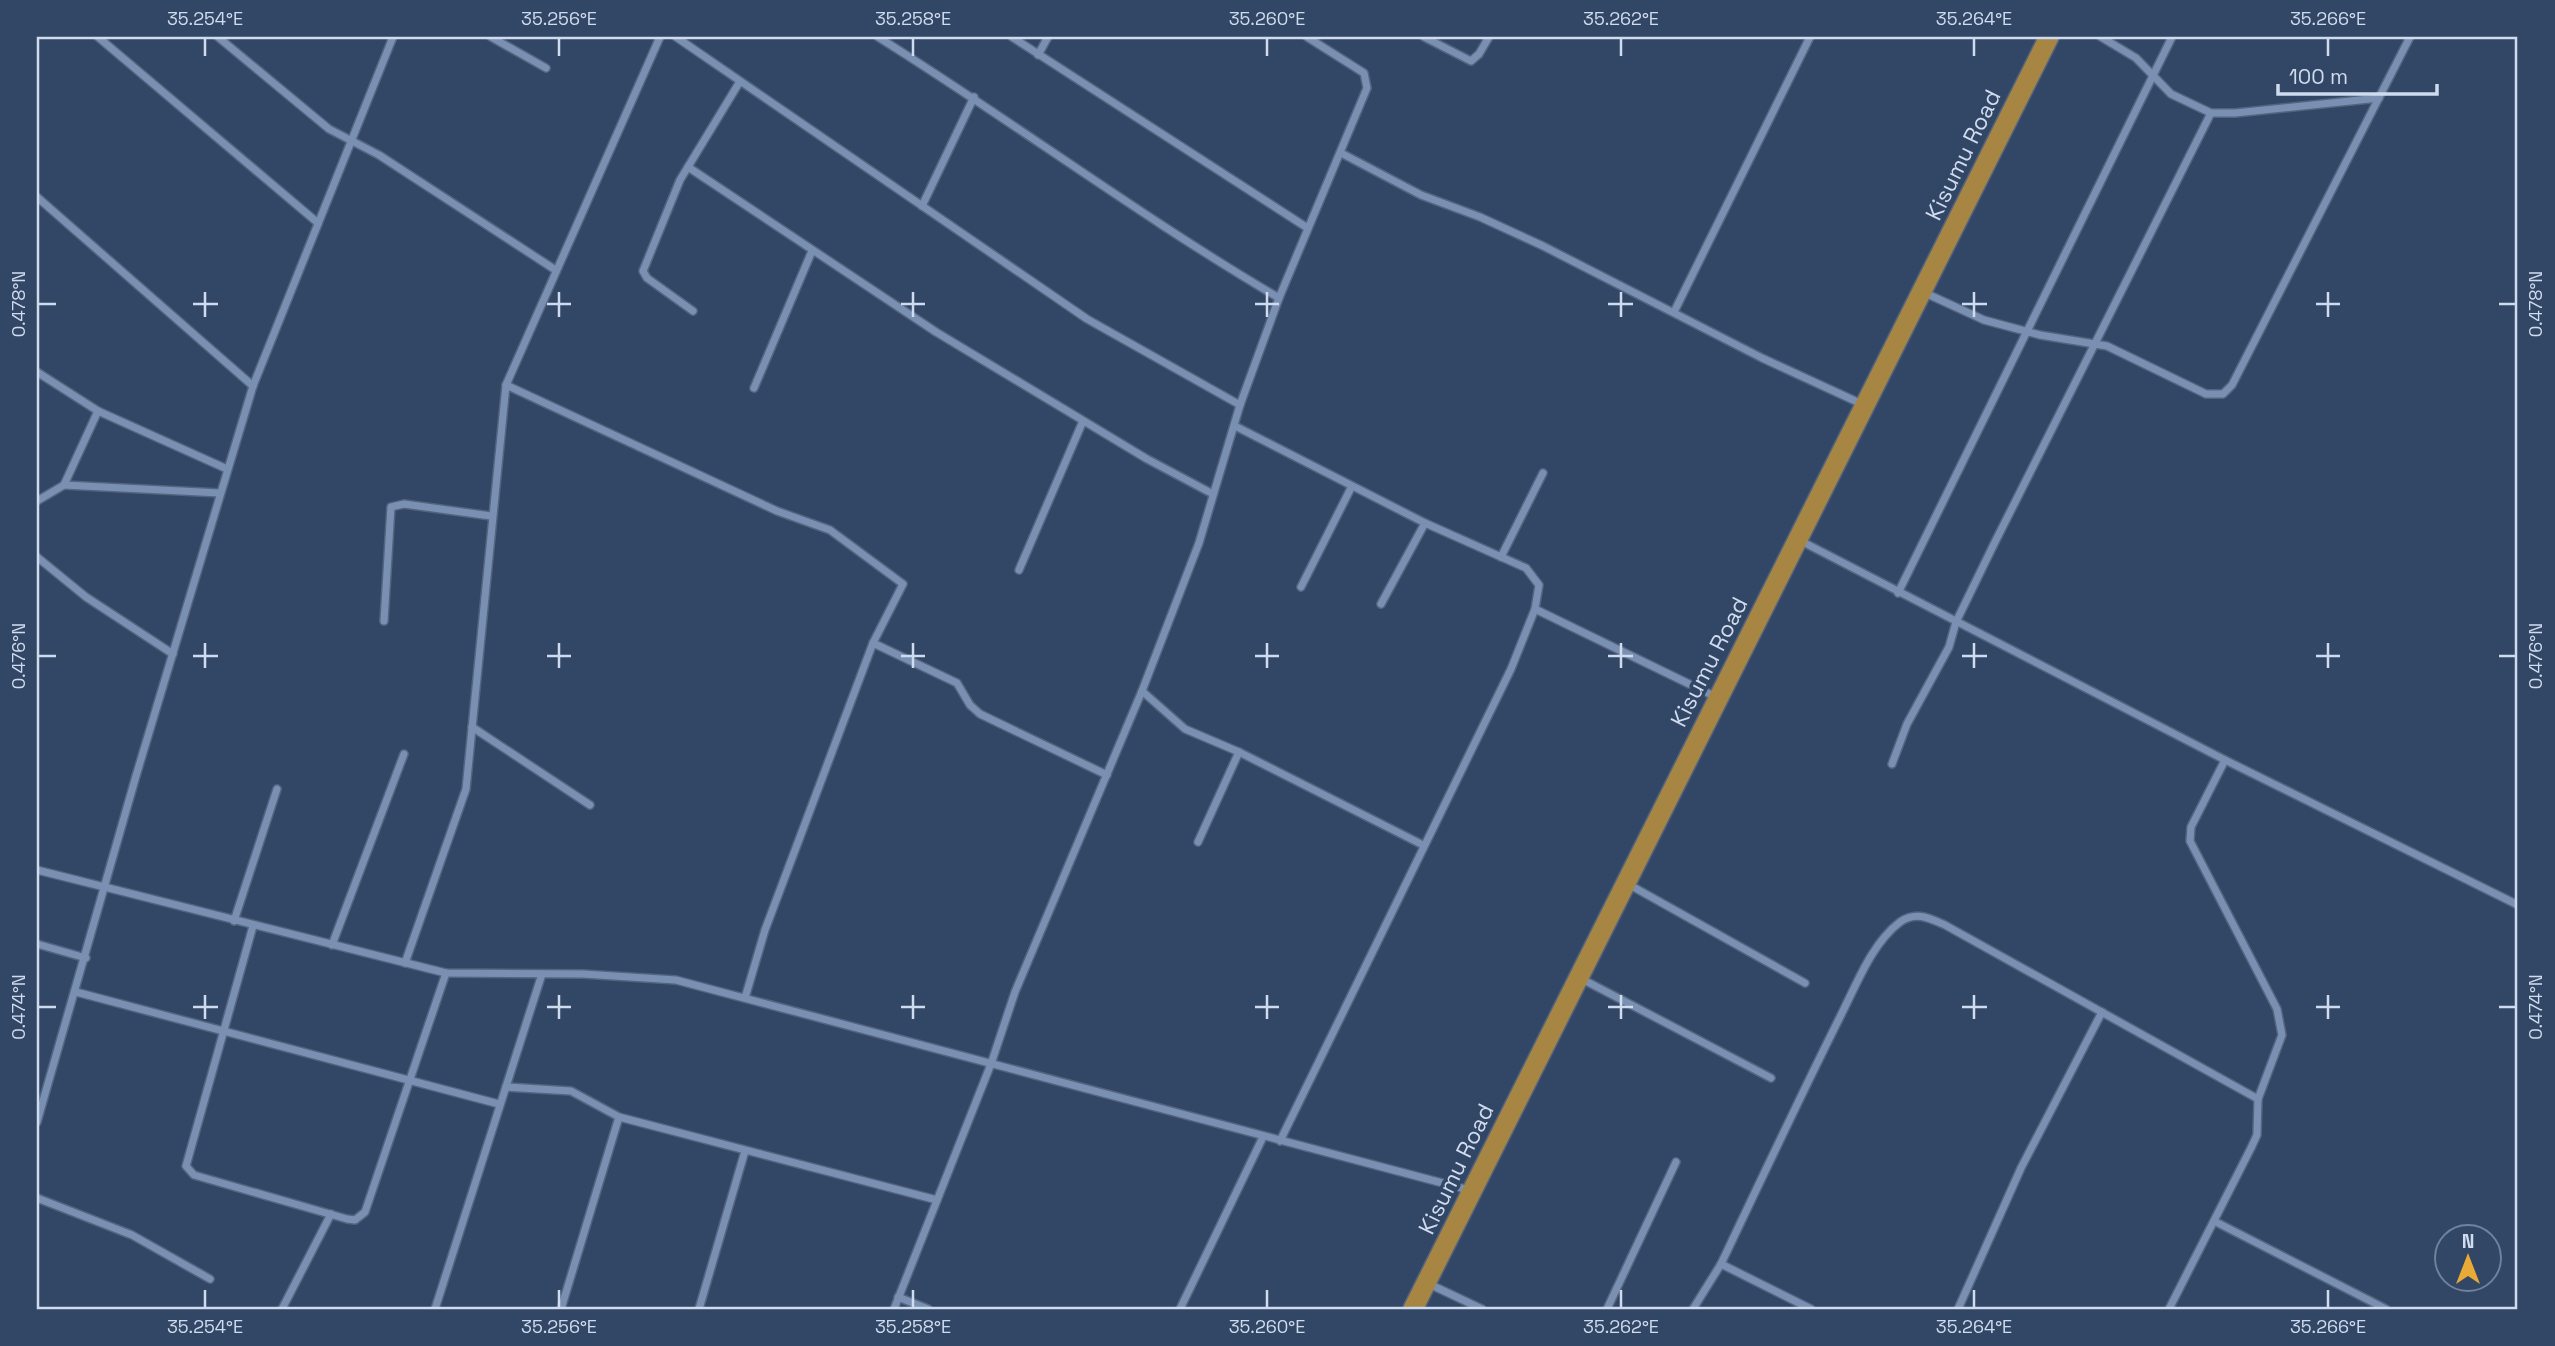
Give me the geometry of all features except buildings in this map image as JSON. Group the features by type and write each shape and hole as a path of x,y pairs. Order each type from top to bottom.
{"highway":[{"name":"Kisumu Road","path":"1413,1309 2049,37"}],"street":[{"path":"99,37 318,223"},
{"path":"218,37 315,118 392,163 554,270"},
{"path":"37,1122 253,386 393,37"},
{"path":"491,37 546,68"},
{"path":"405,963 464,800 506,385 554,270 660,37"},
{"path":"676,37 739,83 1087,319 1240,405"},
{"path":"878,37 974,97 1111,194 1279,298"},
{"path":"1012,37 1306,227"},
{"path":"1038,55 1048,37"},
{"path":"894,1309 991,1064 1015,992 1142,691 1199,543 1240,405 1279,298 1306,227 1341,153 1367,88 1367,77 1307,37"},
{"path":"1424,37 1471,61 1479,54 1489,37"},
{"path":"1674,312 1810,37"},
{"path":"2101,37 2136,58 2171,94 2211,113 2235,113 2379,98"},
{"path":"1898,593 2172,37"},
{"path":"1922,292 1971,316 2025,331 2095,343 2119,350 2206,394 2216,395 2228,390 2410,37"},
{"path":"693,311 647,278 643,271 668,205 688,166 739,83"},
{"path":"922,206 974,97"},
{"path":"1892,764 1907,724 1949,647 1956,622 2211,113"},
{"path":"1341,153 1421,195 1480,217 1543,246 1762,358 1864,405"},
{"path":"688,166 936,331 1083,421 1213,494"},
{"path":"37,197 253,386"},
{"path":"754,388 812,251"},
{"path":"37,372 98,411 227,469"},
{"path":"506,385 777,511 817,523 846,541 902,584 873,643 765,930 745,998"},
{"path":"64,485 98,411"},
{"path":"1019,570 1083,421"},
{"path":"1235,426 1425,523 1526,568 1539,585 1535,609 1511,669 1280,1140"},
{"path":"1501,557 1543,473"},
{"path":"37,501 64,485 220,493"},
{"path":"1301,587 1352,486"},
{"path":"384,621 391,507 404,504 491,516"},
{"path":"1381,604 1425,523"},
{"path":"1798,539 1898,593 2143,715 2225,760 2518,905"},
{"path":"37,557 86,597 173,654"},
{"path":"1535,609 1718,699"},
{"path":"873,643 957,683 970,705 980,714 1107,775"},
{"path":"1142,691 1185,729 1239,752 1423,845"},
{"path":"472,727 590,805"},
{"path":"1198,842 1239,752"},
{"path":"332,945 404,754"},
{"path":"2169,1309 2216,1222 2257,1135 2258,1099 2281,1041 2280,1018 2190,841 2191,827 2225,760"},
{"path":"234,921 277,789"},
{"path":"37,870 446,973 661,978 1473,1191"},
{"path":"1627,884 1805,983"},
{"path":"1693,1309 1721,1264 1802,1093 1871,958 1898,923 1916,915 1945,925 2258,1099"},
{"path":"253,926 187,1161 189,1172 355,1220 365,1212 446,973"},
{"path":"37,944 86,958"},
{"path":"435,1309 542,974"},
{"path":"1579,977 1771,1078"},
{"path":"76,992 410,1078 499,1104"},
{"path":"1958,1309 2021,1168 2102,1012"},
{"path":"506,1087 570,1091 619,1117 937,1200"},
{"path":"561,1309 619,1117"},
{"path":"1180,1309 1263,1137"},
{"path":"699,1309 745,1151"},
{"path":"1607,1309 1676,1163"},
{"path":"37,1198 132,1235 210,1279"},
{"path":"282,1309 331,1214"},
{"path":"2216,1222 2386,1309"},
{"path":"1721,1264 1811,1309"},
{"path":"1427,1283 1482,1309"},
{"path":"898,1297 928,1309"}]}
